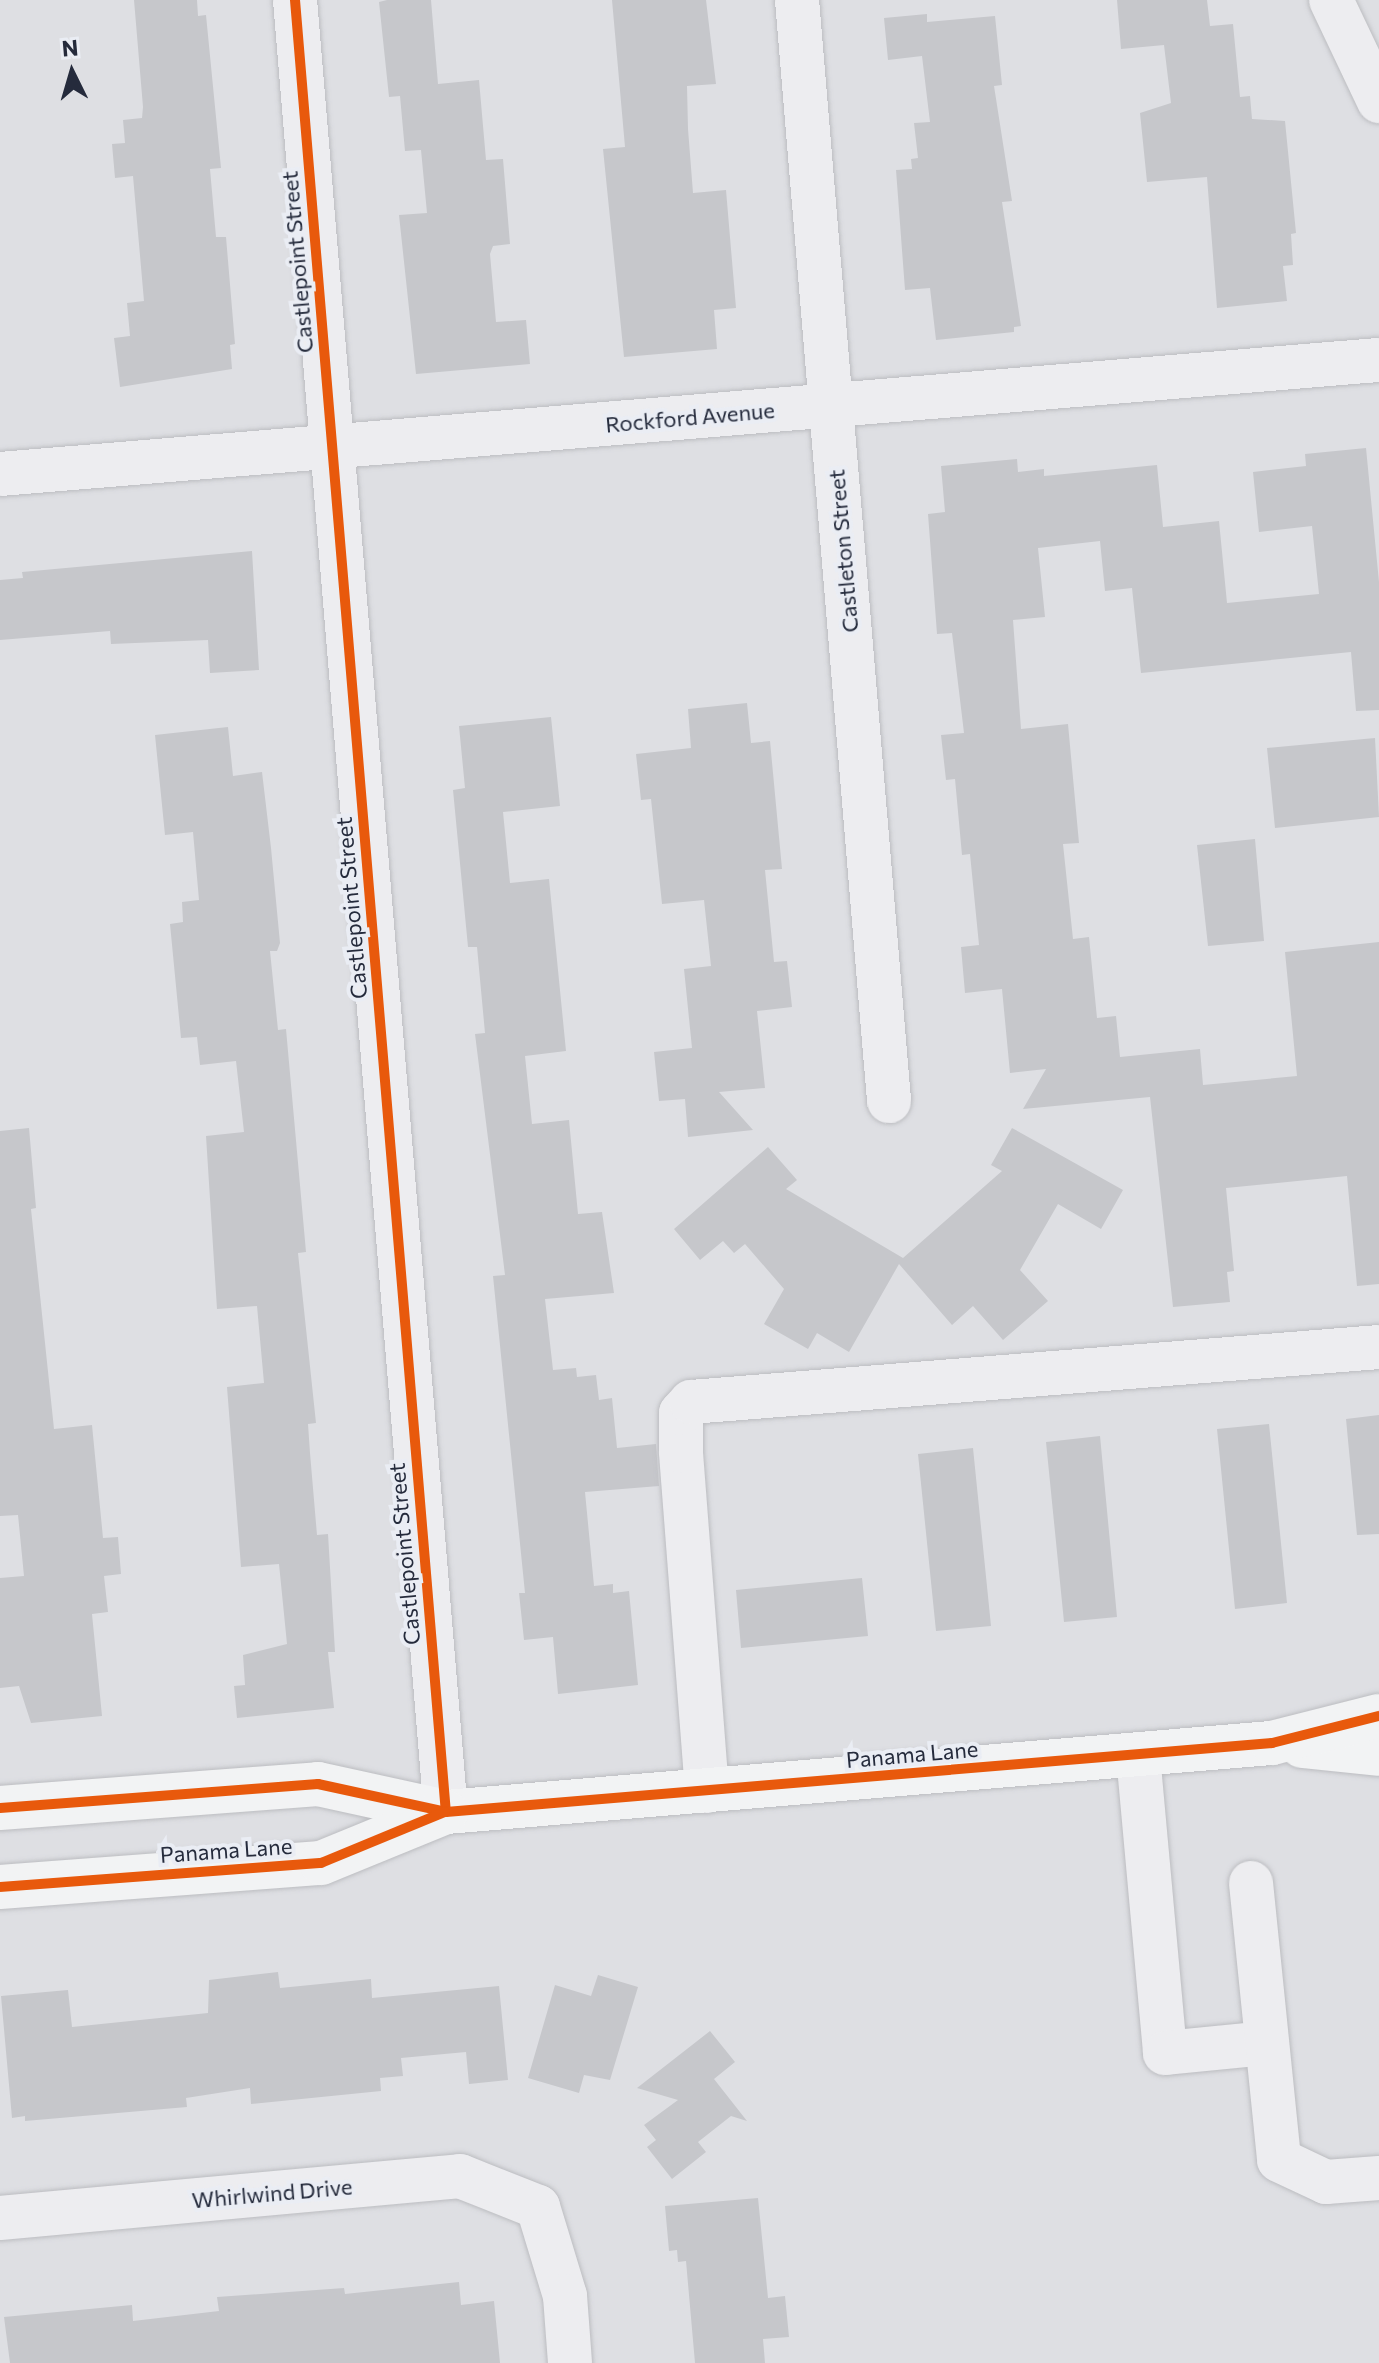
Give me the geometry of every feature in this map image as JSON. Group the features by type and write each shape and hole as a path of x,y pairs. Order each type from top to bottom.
{"main road":[{"name":"Panama Lane","path":"0,1808 318,1784 446,1812 1272,1743 1379,1716"},
{"path":"1328,1748 1379,1739"},
{"name":"Panama Lane","path":"1272,1743 1379,1754"},
{"name":"Panama Lane","path":"0,1887 321,1863 446,1812"}],"street":[{"name":"Castlepoint Street","path":"295,0 446,1812"},
{"name":"Castleton Street","path":"797,0 889,1101"},
{"path":"1331,0 1379,101"},
{"name":"Rockford Avenue","path":"0,474 1379,360"},
{"path":"707,1791 681,1451 681,1413 691,1402 1379,1347"},
{"path":"1138,1755 1165,2053 1267,2043"},
{"path":"1251,1883 1279,2160 1326,2182 1379,2178"},
{"name":"Whirlwind Drive","path":"0,2218 460,2176 538,2207 565,2296 570,2363"}],"building":[{"path":"134,0 197,0 198,16 206,15 221,168 210,169 216,237 226,237 235,344 230,345 232,369 120,387 114,338 130,336 127,303 144,301 133,176 115,178 112,144 125,143 123,120 142,118"},
{"path":"431,0 438,84 479,80 486,160 503,159 510,244 493,246 490,254 496,322 526,320 530,364 416,374 399,215 427,213 421,150 405,151 400,96 389,97 379,2"},
{"path":"612,0 706,0 716,84 687,86 688,129 693,193 726,190 736,308 714,310 717,349 624,357 603,149 625,147"},
{"path":"1117,0 1207,0 1210,26 1233,24 1240,97 1250,96 1252,119 1285,121 1296,233 1291,234 1293,265 1283,266 1287,301 1217,308 1207,177 1147,182 1140,113 1171,103 1164,45 1121,49"},
{"path":"927,14 927,22 995,16 1002,85 994,86 1012,201 1002,202 1021,326 1014,327 1014,332 936,340 930,288 905,290 896,170 912,169 911,159 918,158 914,123 930,122 922,56 888,60 884,18"},
{"path":"1366,448 1379,582 1379,710 1356,711 1351,652 1141,673 1132,588 1105,591 1100,541 1038,548 1045,617 1013,620 1021,729 1068,724 1079,843 1063,844 1073,939 1089,937 1097,1018 1116,1016 1120,1057 1200,1049 1203,1085 1297,1076 1285,952 1379,942 1379,1284 1357,1286 1347,1176 1226,1188 1234,1271 1227,1272 1230,1302 1173,1307 1150,1097 1023,1109 1046,1069 1010,1073 1002,989 965,993 961,947 979,945 970,854 962,855 955,779 946,780 941,735 964,733 952,633 937,634 928,514 945,512 941,466 1017,459 1018,472 1044,469 1044,476 1157,465 1163,527 1219,521 1227,603 1319,594 1312,526 1259,532 1253,472 1306,466 1305,454"},
{"path":"252,551 259,670 210,673 208,640 111,644 110,631 0,640 0,580 23,578 22,572"},
{"path":"747,703 751,743 770,741 782,869 765,870 774,962 787,961 792,1007 757,1011 765,1088 719,1092 753,1130 688,1137 685,1099 659,1101 654,1052 692,1048 684,969 711,966 704,900 662,904 651,799 641,800 636,754 691,748 688,709"},
{"path":"551,717 560,806 503,812 510,883 549,879 566,1051 525,1056 532,1124 569,1120 578,1214 602,1212 614,1293 545,1299 553,1370 576,1368 577,1377 596,1375 599,1400 612,1398 617,1448 656,1444 659,1486 585,1492 594,1586 613,1584 613,1593 629,1591 638,1685 558,1694 553,1637 524,1640 519,1593 525,1593 493,1276 505,1275 475,1034 485,1033 477,947 468,947 453,790 465,788 459,726"},
{"path":"228,727 233,776 262,772 271,848 280,943 277,951 270,951 278,1030 286,1029 306,1252 298,1253 316,1423 308,1424 310,1453 317,1535 328,1534 335,1652 328,1652 334,1708 237,1718 234,1686 245,1685 243,1655 287,1644 279,1564 241,1567 227,1387 264,1383 257,1306 217,1309 206,1136 244,1132 236,1061 200,1065 197,1037 181,1038 170,924 183,922 182,902 199,900 193,832 165,835 155,735"},
{"path":"1375,738 1379,817 1275,828 1267,748"},
{"path":"1255,839 1264,941 1208,946 1197,845"},
{"path":"29,1128 36,1208 31,1209 54,1429 92,1425 103,1538 118,1537 121,1574 104,1576 108,1612 92,1614 102,1716 31,1723 19,1686 0,1688 0,1578 24,1576 18,1515 0,1516 0,1131"},
{"path":"1012,1128 1123,1190 1101,1229 1058,1204 1020,1270 1048,1301 1003,1340 973,1306 952,1325 899,1264 849,1352 817,1333 808,1349 764,1324 784,1289 745,1244 734,1253 723,1241 700,1260 674,1229 768,1147 797,1180 786,1189 903,1258 1002,1171 991,1165"},
{"path":"1379,1415 1379,1534 1357,1535 1346,1419"},
{"path":"1269,1424 1287,1603 1235,1609 1217,1429"},
{"path":"1100,1436 1117,1617 1064,1622 1046,1442"},
{"path":"973,1448 991,1626 936,1631 918,1454"},
{"path":"862,1578 868,1636 741,1648 736,1590"},
{"path":"278,1972 280,1988 371,1979 372,1998 499,1986 508,2080 469,2084 466,2052 401,2058 403,2076 380,2078 381,2091 251,2104 250,2088 186,2098 187,2107 25,2121 25,2116 12,2118 1,1996 68,1990 72,2027 208,2013 209,1980"},
{"path":"598,1975 638,1987 610,2080 584,2075 579,2093 528,2078 555,1985 591,1996"},
{"path":"710,2031 735,2062 714,2079 747,2121 731,2116 698,2142 706,2152 672,2179 647,2147 656,2140 644,2125 678,2100 637,2088"},
{"path":"758,2198 768,2298 785,2296 789,2337 763,2339 765,2363 695,2363 686,2261 678,2262 677,2250 669,2251 665,2206"},
{"path":"459,2282 461,2305 494,2301 500,2363 10,2363 4,2317 132,2305 133,2321 219,2311 217,2297 344,2288 345,2294"}],"cycle path":[{"path":"295,0 446,1812"},
{"path":"0,1808 318,1784 446,1812 1272,1743 1379,1716"},
{"path":"0,1887 321,1863 445,1812"}]}
